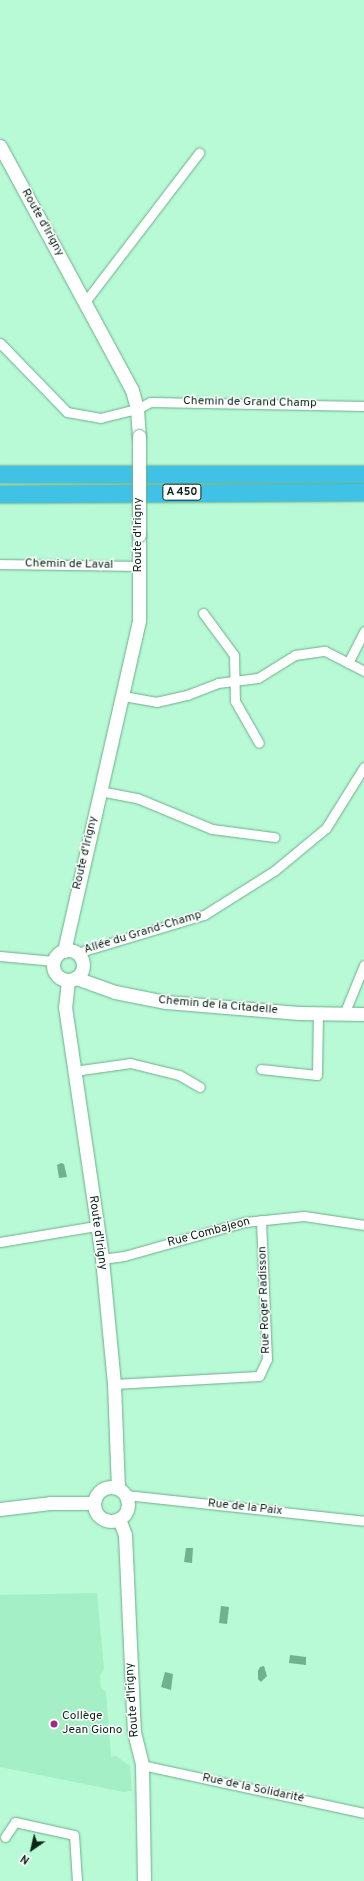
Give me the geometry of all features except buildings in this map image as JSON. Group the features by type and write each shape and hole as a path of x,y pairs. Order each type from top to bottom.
{"highway":[{"name":"A 450","path":"0,474 364,474"},
{"name":"A 450","path":"0,494 364,492"}],"street":[{"name":"Route d'Irigny","path":"0,146 132,390 137,409 139,436 139,620 123,696 100,791 71,952 83,966 72,979 65,1007 102,1259 114,1384 122,1491"},
{"path":"85,302 199,153"},
{"name":"Chemin de Grand Champ","path":"0,343 67,412 100,418 137,409 150,402 364,406"},
{"name":"Chemin de Laval","path":"0,564 139,566"},
{"path":"202,614 234,655 235,701 259,743"},
{"path":"348,663 364,631"},
{"path":"123,696 156,702 234,681 258,678 295,655 325,651 364,671"},
{"name":"Allée du Grand-Champ","path":"71,952 204,915 274,871 326,828 364,767"},
{"path":"100,791 137,798 212,829 274,837"},
{"path":"0,956 54,961 71,952"},
{"path":"54,961 56,974 72,979"},
{"path":"344,1014 364,965"},
{"name":"Chemin de la Citadelle","path":"72,979 115,992 166,1002 318,1013 364,1014"},
{"path":"261,1069 317,1075 318,1013"},
{"path":"74,1070 130,1063 179,1075 200,1087"},
{"name":"Rue Combajeon","path":"102,1259 145,1250 245,1222 304,1216 364,1226"},
{"name":"Rue Roger Radisson","path":"114,1384 259,1376 267,1359 261,1220"},
{"path":"0,1242 96,1226"},
{"path":"101,1489 122,1491 128,1508 119,1519 112,1521 101,1518 93,1503 101,1489"},
{"name":"Rue de la Paix","path":"122,1491 364,1521"},
{"path":"0,1509 50,1503 93,1503"},
{"name":"Route d'Irigny","path":"119,1519 124,1535 134,1732 142,1765 144,1881"},
{"name":"Rue de la Solidarité","path":"142,1765 364,1813"},
{"path":"5,1837 15,1822 74,1835 77,1881"}],"shaded area":[{"path":"61,1163 64,1164 67,1177 59,1178 57,1165"},
{"path":"186,1548 193,1548 192,1563 184,1562"},
{"name":"Collège Jean Giono","path":"97,1593 104,1669 100,1676 101,1688 106,1692 111,1757 116,1756 130,1766 132,1791 124,1792 0,1767 0,1595"},
{"path":"221,1606 229,1607 227,1624 219,1623"},
{"path":"290,1655 306,1657 306,1665 289,1663"},
{"path":"264,1666 267,1676 261,1682 258,1679 258,1671 260,1667"},
{"path":"165,1672 173,1674 171,1690 161,1687"}],"place":[{"name":"Collège Jean Giono","path":"54,1724"}]}
